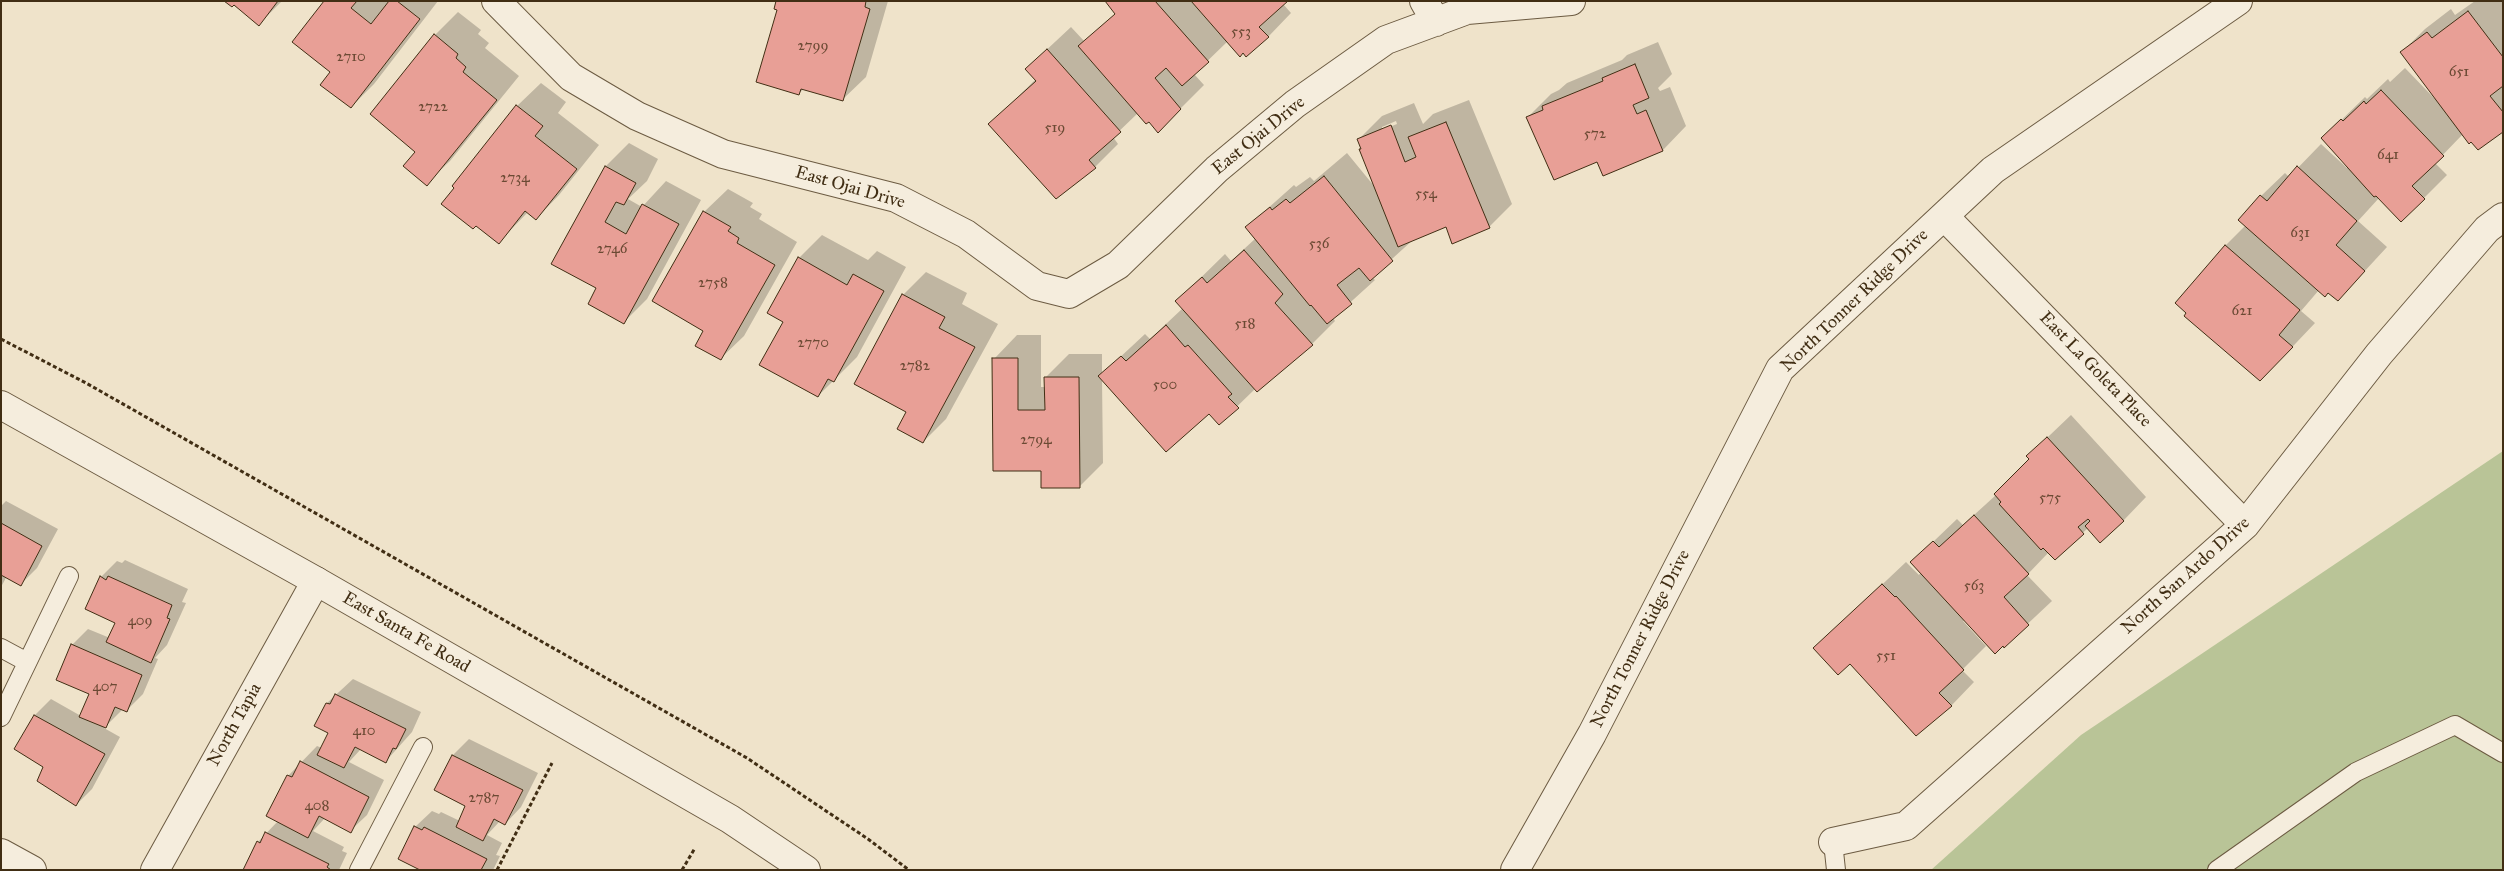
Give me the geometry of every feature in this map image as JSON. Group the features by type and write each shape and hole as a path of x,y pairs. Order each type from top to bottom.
{"street":[{"name":"East Ojai Drive","path":"496,1 571,77 637,116 723,154 896,198 966,234 1036,286 1069,294 1118,266 1217,169 1295,104 1386,40 1430,12 1571,1"},
{"name":"North Tonner Ridge Drive","path":"1515,870 1592,734 1780,369 1993,170 2238,1"},
{"name":"East La Goleta Place","path":"1944,216 2245,525"},
{"name":"North San Ardo Drive","path":"1832,842 1906,826 2245,525 2379,354 2487,229 2503,217"},
{"name":"East Santa Fe Road","path":"1,405 316,581 730,820 806,870"},
{"name":"North Tapia","path":"154,870 316,581"},
{"path":"1,853 32,870"}],"lane":[{"path":"1,717 69,576"},
{"path":"1,648 27,662"},
{"path":"2217,870 2356,772 2455,726 2503,753"},
{"path":"359,870 423,747"},
{"path":"1832,842 1836,870"}],"path":[{"path":"1,339 103,393 747,758 868,839 910,870"},
{"path":"497,870 552,763"},
{"path":"682,870 695,848"}],"green space":[{"path":"2503,451 2503,870 1931,870 2081,735"}],"building":[{"path":"224,1 278,1 259,26 234,5 232,7"},
{"path":"324,1 357,1 351,8 371,24 389,1 397,1 420,19 351,108 320,85 330,72 292,42"},
{"path":"776,1 866,1 865,7 870,9 843,101 801,89 799,95 756,82 777,10 774,9"},
{"path":"1105,1 1155,1 1209,62 1182,86 1166,68 1155,78 1181,109 1158,133 1149,122 1146,124 1078,46 1115,14"},
{"path":"1191,1 1288,1 1259,27 1269,37 1246,57 1243,53 1240,57"},
{"path":"2468,11 2503,57 2503,86 2490,96 2503,112 2503,132 2478,150 2471,142 2469,144 2400,52 2427,32 2432,38"},
{"path":"434,34 458,54 456,58 466,67 463,72 497,100 427,186 403,166 415,152 370,114"},
{"path":"1047,49 1121,132 1089,160 1096,168 1056,199 988,124 1036,81 1025,69"},
{"path":"1635,64 1649,98 1633,105 1637,114 1646,110 1663,151 1603,176 1597,162 1554,180 1526,117 1543,110 1542,106 1603,81 1602,78"},
{"path":"2381,90 2444,156 2412,186 2425,199 2401,222 2376,196 2374,197 2321,138 2341,119 2343,121 2364,101 2366,104"},
{"path":"516,105 543,126 535,136 577,169 536,220 525,211 499,244 476,226 473,229 441,204 454,188 452,186"},
{"path":"1446,122 1490,228 1452,244 1446,227 1398,247 1359,149 1361,149 1357,139 1391,125 1405,162 1416,157 1408,137"},
{"path":"605,166 636,183 624,205 616,202 605,222 626,234 642,204 679,224 624,324 588,304 596,288 551,264"},
{"path":"2297,166 2357,221 2336,245 2365,271 2338,301 2328,293 2325,297 2238,220 2260,195 2267,201"},
{"path":"1324,176 1393,261 1370,281 1359,268 1337,285 1352,304 1327,324 1245,227 1270,207 1272,210 1286,199 1290,203"},
{"path":"703,211 731,227 728,231 739,238 737,243 775,265 721,360 695,346 703,331 652,301"},
{"path":"2225,245 2300,310 2279,335 2293,347 2260,381 2184,316 2186,313 2175,303"},
{"path":"1244,250 1283,294 1275,303 1313,345 1257,392 1175,301 1202,277 1207,283"},
{"path":"798,257 847,285 853,274 884,291 834,382 828,379 818,397 759,365 783,322 767,313"},
{"path":"902,294 945,317 939,328 975,347 923,443 897,429 906,412 854,384"},
{"path":"1166,325 1185,347 1188,345 1232,394 1228,397 1239,408 1219,425 1209,414 1166,452 1098,376 1121,356 1126,361"},
{"path":"992,358 1018,358 1018,410 1045,410 1044,377 1079,377 1080,488 1041,488 1041,471 993,471"},
{"path":"2047,437 2124,521 2100,543 2085,526 2090,521 2088,519 2078,527 2084,534 2055,560 2043,548 2041,550 1999,504 2001,502 1994,494 2029,459 2026,456"},
{"path":"1974,515 2029,574 2004,597 2029,625 1995,654 1910,562 1933,541 1939,547"},
{"path":"1,523 42,546 21,586 1,575"},
{"path":"100,576 106,580 108,576 172,605 167,618 170,619 151,663 106,642 115,623 85,609"},
{"path":"1882,584 1896,596 1964,670 1939,693 1952,706 1916,736 1850,664 1838,675 1813,648"},
{"path":"71,644 142,675 127,712 115,707 106,728 79,717 89,694 56,680"},
{"path":"335,694 406,729 396,749 393,748 386,763 355,747 344,768 317,755 328,733 314,726 326,703 330,704"},
{"path":"34,715 105,754 76,806 37,781 43,767 14,749"},
{"path":"452,755 523,790 505,825 494,819 483,841 456,827 465,806 434,790"},
{"path":"300,761 369,797 351,833 319,816 308,838 266,816 287,775 292,777"},
{"path":"414,826 422,830 424,827 487,859 481,870 420,870 398,859"},
{"path":"265,832 329,864 327,867 331,870 243,870 257,841 260,843"}]}
